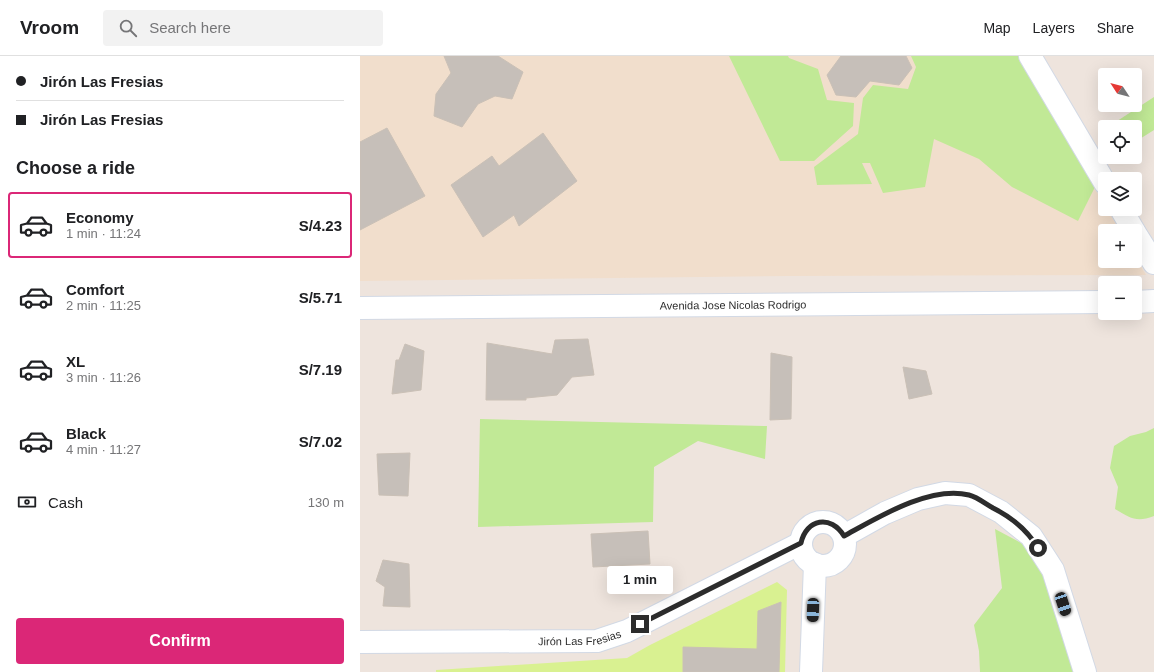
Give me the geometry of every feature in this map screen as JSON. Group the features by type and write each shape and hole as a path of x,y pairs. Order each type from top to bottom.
{"street":[{"path":"1030,56 1099,172"},
{"path":"1142,244 1154,263"},
{"path":"1142,302 1154,301"},
{"name":"Avenida Jose Nicolas Rodrigo","path":"360,308 1098,302"},
{"path":"844,536 885,514 918,499 945,493 969,495 1001,512 1031,536 1053,570 1085,672"},
{"path":"820,522 827,522 834,525 844,536 844,550 841,557 836,562 822,566 815,564 809,561 802,550 801,543 807,529 820,522"},
{"name":"Jirón Las Fresias","path":"360,642 597,641 627,631 801,543"},
{"path":"811,672 815,564"}],"shaded area":[{"path":"360,56 1016,56 1098,194 1098,216 1111,216 1116,224 1098,224 1098,268 1142,268 1146,275 788,276 360,281"}],"green space":[{"path":"729,56 788,56 789,58 818,69 827,100 854,103 853,126 814,161 780,161"},
{"path":"911,56 1019,56 1097,183 1078,221 1012,187 979,159 934,139 925,187 883,193 870,163 862,163 872,184 817,185 814,167 858,134 863,98 873,85 908,89 916,67"},
{"path":"1154,97 1154,130 1142,138 1142,120 1119,120 1131,112 1142,112 1142,105"},
{"path":"480,419 767,426 765,459 698,441 654,467 653,522 478,527"},
{"path":"1154,428 1154,516 1138,519 1125,515 1115,509 1118,487 1110,468 1114,446 1130,436 1146,432"},
{"path":"995,529 1025,545 1051,590 1085,672 980,672 979,651 974,625 1002,588"},
{"path":"777,582 787,590 785,672 436,672 436,670 627,658 650,645"}],"building":[{"path":"444,56 498,56 523,72 512,99 495,96 478,104 462,127 434,116 436,94 451,73"},
{"path":"841,56 906,56 912,68 899,85 870,81 856,97 836,95 827,75"},
{"path":"387,128 425,196 360,230 360,142"},
{"path":"543,133 577,181 519,226 514,215 483,237 451,185 492,156 499,166"},
{"path":"588,339 594,375 572,377 557,395 526,398 526,400 486,400 487,343 552,354 555,340"},
{"path":"405,344 424,351 421,390 392,394 396,360 399,360"},
{"path":"771,353 792,357 791,419 770,420"},
{"path":"903,367 926,371 932,394 909,399"},
{"path":"410,453 408,496 379,495 377,454"},
{"path":"648,531 650,564 593,567 591,534"},
{"path":"383,560 409,564 410,607 383,606 385,587 376,581"},
{"path":"781,602 779,672 683,672 683,647 757,649 758,611"}],"route":[{"path":"640,624 801,543 807,529 813,525 820,522 827,522 834,525 844,536 885,514 918,499 945,493 969,495 1001,512 1031,536 1038,548"}]}
